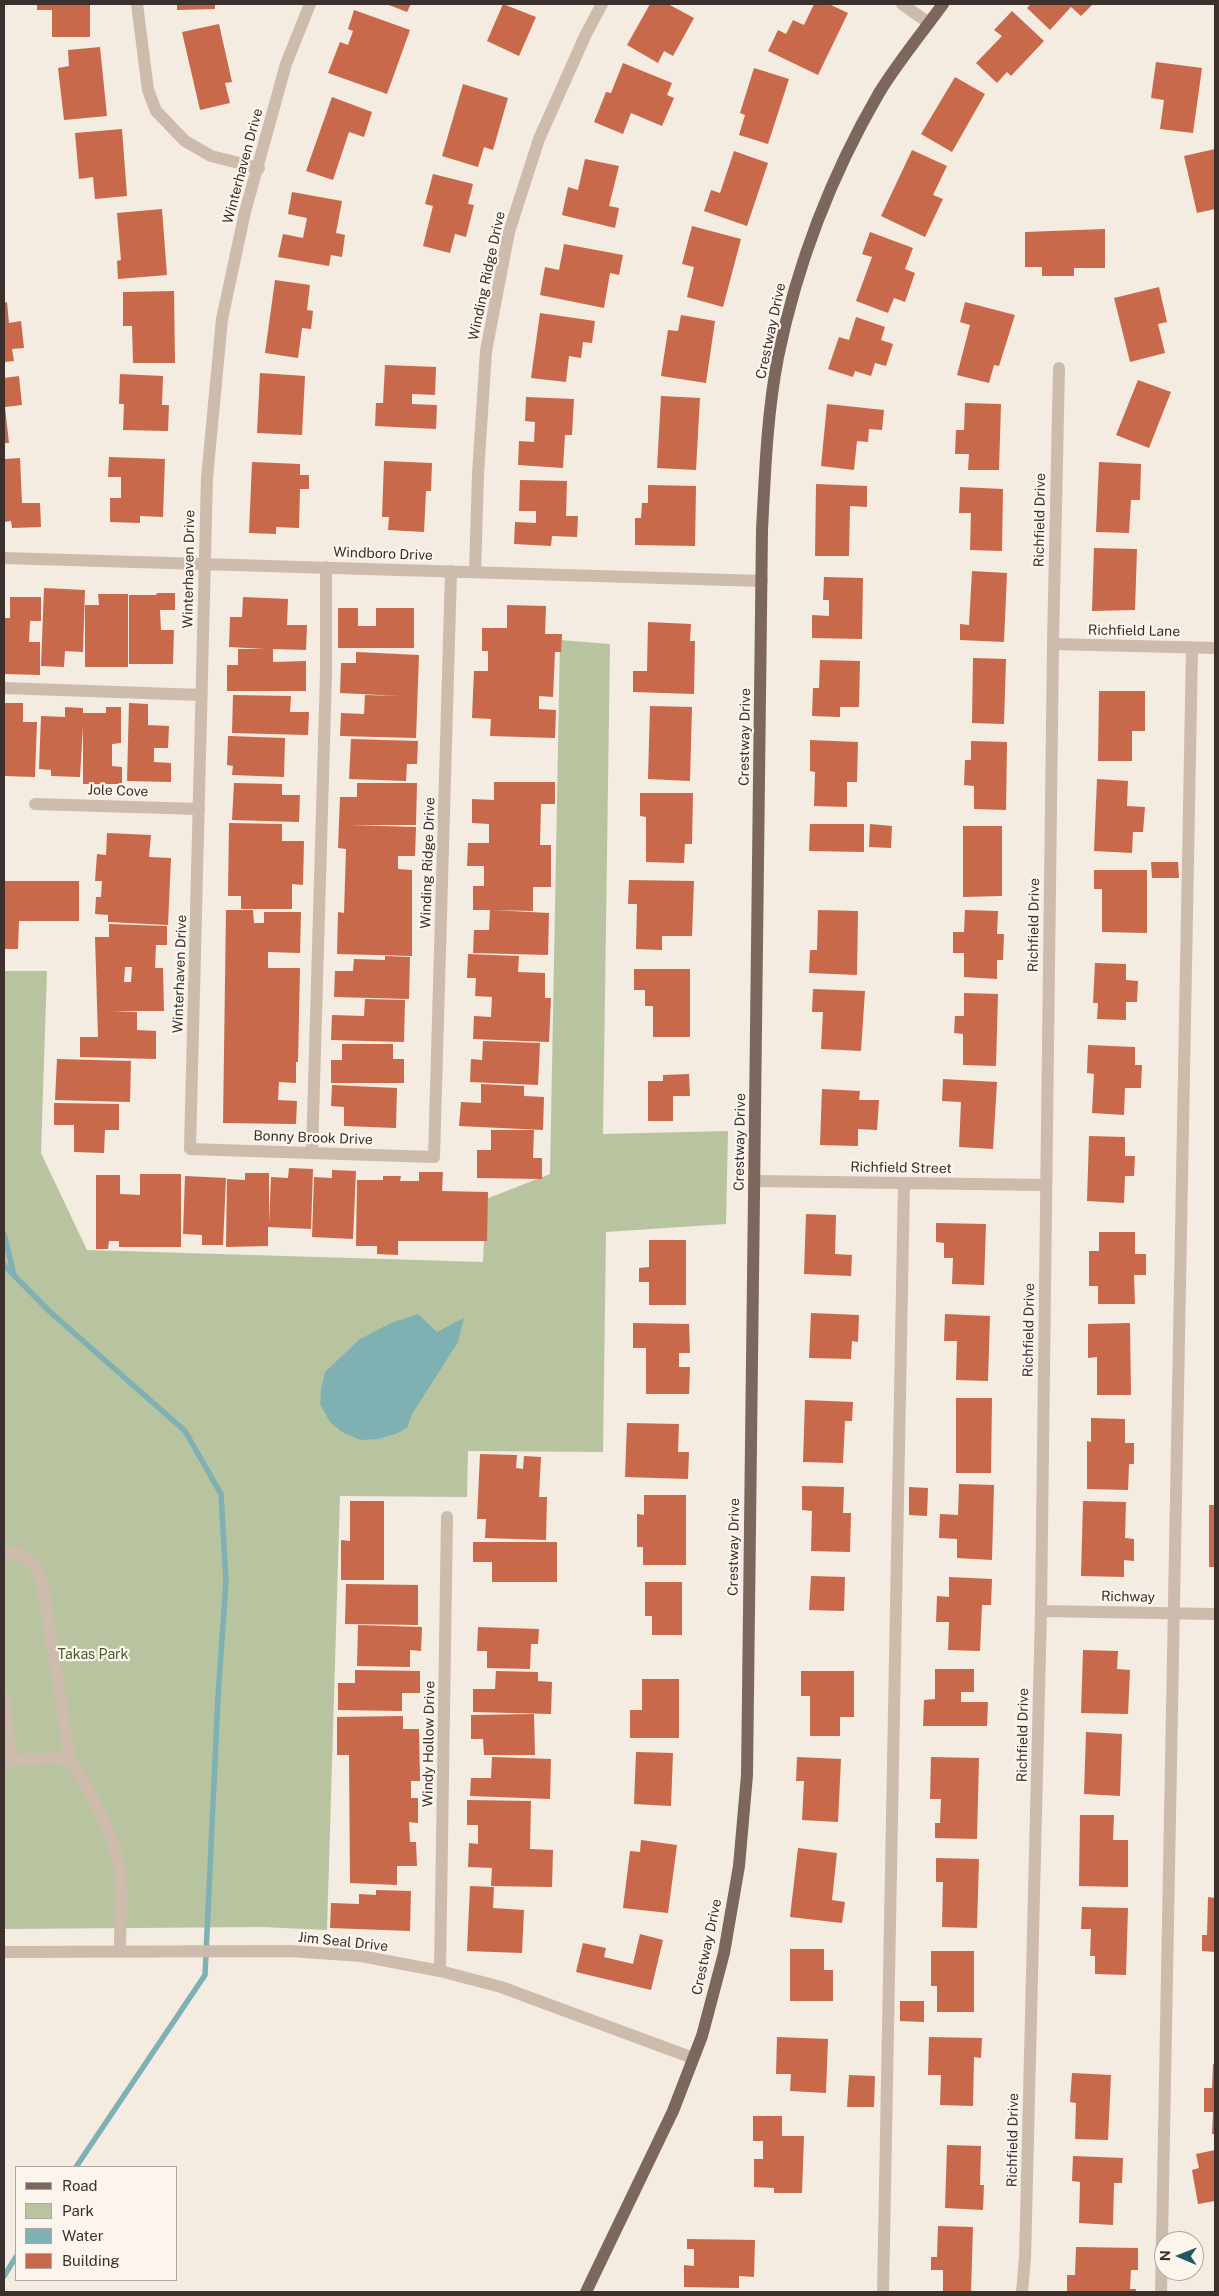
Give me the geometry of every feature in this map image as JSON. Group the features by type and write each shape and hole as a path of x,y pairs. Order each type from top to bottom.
{"main road":[{"name":"Crestway Drive","path":"586,2292 673,2111 702,2036 724,1953 739,1866 746,1784 762,530 767,436 778,357 797,283 825,202 880,92 943,4"}],"street":[{"path":"137,4 148,90 156,111 185,141 210,156 259,168"},
{"name":"Winterhaven Drive","path":"190,1149 207,478 222,319 244,212 259,168 286,64 310,4"},
{"name":"Winding Ridge Drive","path":"475,572 478,474 486,351 509,232 538,139 586,34 602,4"},
{"path":"902,4 929,23"},
{"name":"Richfield Drive","path":"1022,2292 1026,2258 1041,1611 1053,644 1059,368"},
{"name":"Windboro Drive","path":"4,558 762,581"},
{"path":"312,1153 326,673 326,567"},
{"name":"Winding Ridge Drive","path":"434,1157 451,571"},
{"name":"Richfield Lane","path":"1053,644 1215,648"},
{"path":"1161,2292 1192,648"},
{"path":"4,688 202,695"},
{"name":"Jole Cove","path":"35,804 199,809"},
{"name":"Bonny Brook Drive","path":"190,1149 434,1157"},
{"name":"Richfield Street","path":"755,1181 1046,1185"},
{"path":"883,2292 904,1183"},
{"name":"Windy Hollow Drive","path":"440,1971 447,1517"},
{"path":"4,1554 17,1552 34,1565 42,1581 70,1760 89,1787 117,1857 120,1872 120,1952"},
{"name":"Richway","path":"1041,1611 1215,1614"},
{"path":"4,1698 8,1761 55,1758 70,1760"},
{"name":"Jim Seal Drive","path":"4,1952 290,1951 361,1956 440,1971 501,1986 693,2058"}],"green space":[{"name":"Takas Park","path":"560,640 610,644 603,1134 728,1131 726,1224 606,1232 603,1452 468,1451 467,1497 340,1496 327,1930 262,1927 4,1929 4,971 47,971 41,1153 87,1250 483,1262 486,1199 550,1174"}],"water":[{"path":"418,1314 437,1332 464,1318 458,1342 412,1414 407,1428 396,1434 378,1439 360,1440 342,1432 330,1422 320,1404 325,1372 360,1339 391,1323"}],"building":[{"path":"37,4 90,4 90,37 52,37 52,10 37,10"},
{"path":"177,4 215,4 215,9 177,10"},
{"path":"386,4 411,4 407,12"},
{"path":"503,4 536,17 519,56 487,41"},
{"path":"650,4 668,4 694,18 673,56 664,51 658,63 627,45"},
{"path":"814,4 829,4 848,13 818,75 768,51 778,30 786,34 793,20 804,25"},
{"path":"1031,4 1093,4 1081,16 1071,7 1050,30 1027,8"},
{"path":"354,10 410,30 387,94 328,73 340,42 348,45 353,31 348,29"},
{"path":"1012,11 1044,41 1011,76 1007,72 997,83 976,63 1002,36 994,30"},
{"path":"219,24 232,82 225,83 230,103 200,110 182,32"},
{"path":"100,47 107,116 64,120 58,68 69,66 68,50"},
{"path":"1156,62 1202,68 1193,133 1160,129 1164,100 1151,98"},
{"path":"623,63 672,83 667,95 674,98 662,126 631,113 623,134 594,122 606,92 611,93"},
{"path":"754,68 789,79 768,144 739,135 745,115 740,113"},
{"path":"955,77 985,94 952,152 921,134"},
{"path":"463,84 508,98 493,150 484,147 478,167 442,156"},
{"path":"332,97 372,112 364,137 349,132 333,180 306,171"},
{"path":"122,129 127,196 95,199 93,177 79,179 75,133"},
{"path":"1215,149 1215,209 1197,213 1184,156"},
{"path":"912,150 947,166 933,195 943,199 925,237 881,216"},
{"path":"734,151 768,163 747,226 704,211 711,190 720,193"},
{"path":"585,159 619,166 609,206 619,208 615,228 562,215 568,187 578,190"},
{"path":"433,174 473,184 468,204 474,205 466,237 455,234 450,253 423,246 433,206 425,204"},
{"path":"292,192 342,201 336,233 345,235 342,257 331,255 329,266 278,257 283,234 303,238 307,218 288,214"},
{"path":"162,209 167,275 118,279 117,261 121,260 117,213"},
{"path":"692,226 741,239 723,307 687,297 694,267 682,264"},
{"path":"1105,229 1105,268 1074,268 1074,276 1042,276 1042,267 1025,267 1025,232"},
{"path":"870,232 913,248 905,269 915,273 905,302 894,298 888,313 856,301 872,257 862,254"},
{"path":"564,244 623,255 619,275 610,273 604,308 540,295 545,267 559,270"},
{"path":"275,280 310,285 307,310 313,311 311,329 302,328 298,358 265,353"},
{"path":"1159,287 1167,322 1158,324 1165,353 1130,362 1114,298"},
{"path":"174,291 175,363 133,363 132,326 123,326 123,292"},
{"path":"7,302 9,323 21,321 24,348 12,349 14,361 4,362 4,303"},
{"path":"965,302 1015,315 999,366 994,365 989,383 957,375 970,325 960,322"},
{"path":"540,313 595,321 592,343 583,342 581,358 569,356 566,382 531,378"},
{"path":"681,315 715,321 706,383 661,376 668,330 678,331"},
{"path":"856,317 885,327 881,340 893,344 886,366 875,363 871,376 855,371 853,377 828,369 839,337 849,340"},
{"path":"385,365 436,367 435,395 412,394 412,404 437,405 436,429 375,426 376,403 383,403"},
{"path":"260,373 305,376 302,435 257,433"},
{"path":"120,374 163,376 162,405 169,405 168,431 123,430 124,404 119,404"},
{"path":"19,376 22,405 5,407 9,443 4,443 4,378"},
{"path":"1138,380 1171,392 1149,448 1116,435"},
{"path":"661,396 700,398 696,470 657,468"},
{"path":"526,397 574,399 572,435 565,435 563,468 518,465 519,441 534,442 535,422 525,421"},
{"path":"965,403 1001,404 999,470 968,470 969,454 955,454 956,430 964,430"},
{"path":"827,404 884,410 882,430 869,429 868,442 857,441 854,470 821,466"},
{"path":"109,457 165,459 163,517 140,516 140,523 110,522 110,498 121,498 121,477 108,477"},
{"path":"20,458 22,503 40,503 41,527 12,528 11,521 4,522 4,459"},
{"path":"384,461 432,463 431,491 426,491 424,532 388,530 389,517 382,517"},
{"path":"252,462 300,464 300,475 309,475 309,489 300,489 299,528 276,527 276,534 249,533"},
{"path":"1099,462 1141,464 1140,500 1131,500 1129,533 1096,532"},
{"path":"520,480 567,481 566,516 578,516 577,537 552,536 551,546 514,544 515,522 536,523 536,511 519,511"},
{"path":"816,484 867,486 867,507 850,506 849,556 815,556"},
{"path":"648,485 696,486 695,546 635,545 635,518 641,518 642,503 648,503"},
{"path":"960,487 1003,489 1002,551 970,550 971,513 959,513"},
{"path":"1094,548 1137,549 1135,610 1092,611"},
{"path":"972,571 1007,573 1004,642 960,640 960,624 969,625"},
{"path":"824,577 863,578 862,639 812,638 812,615 829,616 829,600 823,600"},
{"path":"44,588 85,590 83,652 65,651 64,667 41,666"},
{"path":"157,593 175,593 175,610 160,610 161,630 174,630 173,664 129,664 129,595 156,595"},
{"path":"98,594 128,594 128,667 85,667 85,605 99,605"},
{"path":"10,597 41,597 41,621 30,621 29,642 40,642 40,675 4,674 4,618 10,618"},
{"path":"243,597 288,599 287,625 307,625 306,650 273,649 273,662 306,661 306,691 227,691 227,665 238,665 238,649 265,649 229,647 230,617 242,617"},
{"path":"507,605 546,606 545,634 562,634 561,652 555,652 553,697 539,696 539,709 556,710 555,738 490,736 491,719 472,718 474,671 488,671 488,651 482,651 482,628 507,628"},
{"path":"338,608 358,608 358,626 376,626 376,608 414,608 414,648 338,648"},
{"path":"648,622 691,624 690,641 695,641 694,694 633,692 633,671 647,671"},
{"path":"356,652 419,655 416,738 340,736 341,713 364,714 365,695 401,696 340,693 341,663 356,663"},
{"path":"973,658 1006,659 1004,724 972,723"},
{"path":"820,660 860,661 859,707 840,707 840,717 812,716 813,688 819,688"},
{"path":"1099,691 1145,691 1145,731 1132,731 1132,761 1098,761"},
{"path":"233,695 291,696 290,712 309,712 308,735 232,733"},
{"path":"4,703 23,703 23,722 37,722 35,777 4,776"},
{"path":"129,703 148,704 148,725 169,726 168,748 154,748 154,762 171,763 171,782 127,781"},
{"path":"650,706 692,707 690,781 648,779"},
{"path":"65,707 83,708 83,713 106,713 106,707 121,707 121,743 112,744 112,766 122,767 122,784 83,784 83,726 80,777 51,776 51,770 39,769 41,716 65,717"},
{"path":"228,736 285,738 284,777 232,775 233,766 227,765"},
{"path":"351,739 418,741 417,764 407,764 406,781 349,779"},
{"path":"810,740 858,742 857,782 847,782 847,807 814,806 815,772 810,771"},
{"path":"971,741 1007,742 1006,810 974,809 974,786 964,785 965,760 971,760"},
{"path":"1097,779 1128,781 1127,806 1145,807 1143,832 1133,832 1132,853 1094,851"},
{"path":"494,782 555,782 555,804 541,804 540,845 551,845 551,887 533,887 533,911 492,910 549,913 548,955 473,953 474,930 489,930 490,910 473,910 473,886 484,886 484,866 467,866 468,843 489,843 489,824 472,823 472,799 494,800"},
{"path":"234,783 282,784 282,795 300,795 299,822 232,820"},
{"path":"357,783 417,783 416,825 350,825 416,827 415,856 398,856 398,869 412,870 412,956 337,954 338,912 344,913 346,849 338,848 340,797 357,797"},
{"path":"640,793 693,793 692,844 685,844 684,863 646,862 646,817 640,816"},
{"path":"229,823 282,824 282,841 304,841 303,885 292,884 292,909 241,909 241,896 228,896"},
{"path":"810,824 864,824 864,852 809,851"},
{"path":"870,824 892,826 891,848 869,847"},
{"path":"963,826 1002,826 1002,896 963,897"},
{"path":"107,833 151,835 149,857 171,858 168,925 108,922 108,915 95,914 96,897 101,897 102,881 95,881 97,854 106,855"},
{"path":"1151,862 1178,862 1179,878 1152,878"},
{"path":"1094,870 1147,870 1147,933 1102,932 1102,889 1094,889"},
{"path":"629,880 694,881 692,936 662,936 662,950 636,949 637,904 628,904"},
{"path":"4,881 79,881 79,921 19,921 18,949 4,949"},
{"path":"226,910 253,910 254,923 264,923 264,912 301,912 300,953 268,952 268,968 300,968 296,1083 279,1082 278,1100 297,1101 296,1124 223,1123"},
{"path":"818,910 858,911 857,975 809,973 810,950 817,950"},
{"path":"965,910 998,911 997,934 1004,934 1003,960 997,960 997,979 964,977 964,953 953,953 953,932 964,932"},
{"path":"109,924 167,926 167,945 156,945 155,968 163,968 164,1011 112,1011 137,1012 137,1030 156,1031 156,1059 80,1057 80,1037 98,1037 95,937 109,937","holes":["125,967 132,967 131,982 124,982"]},
{"path":"468,954 519,956 518,972 545,973 545,998 551,998 549,1042 473,1039 474,1016 491,1017 492,997 475,996 476,978 467,978"},
{"path":"385,956 410,957 409,999 334,997 335,971 353,971 354,959 385,960"},
{"path":"1095,963 1126,964 1126,980 1138,981 1137,1002 1126,1002 1126,1020 1097,1019 1098,1003 1093,1003"},
{"path":"634,969 690,969 690,1037 653,1037 653,1006 645,1006 645,990 634,990"},
{"path":"813,989 865,991 861,1051 821,1049 823,1012 812,1012"},
{"path":"964,993 998,994 996,1066 963,1065 963,1034 954,1033 955,1016 964,1016"},
{"path":"365,999 405,1000 404,1042 331,1040 332,1015 364,1016"},
{"path":"483,1041 540,1043 538,1085 470,1082 471,1059 482,1060"},
{"path":"342,1044 393,1044 393,1059 404,1059 404,1083 331,1083 331,1060 342,1060"},
{"path":"1088,1045 1135,1047 1135,1065 1142,1065 1141,1088 1125,1088 1124,1115 1092,1113 1094,1074 1087,1073"},
{"path":"57,1059 131,1061 130,1102 55,1100"},
{"path":"689,1074 690,1096 673,1096 673,1121 648,1121 648,1081 663,1081 663,1075"},
{"path":"943,1079 997,1082 993,1149 959,1147 961,1102 942,1101"},
{"path":"481,1084 524,1086 524,1096 544,1097 543,1130 459,1126 461,1102 481,1103"},
{"path":"332,1085 397,1088 396,1128 344,1126 344,1107 331,1106"},
{"path":"822,1089 860,1091 859,1100 879,1100 877,1130 858,1129 858,1146 820,1145"},
{"path":"54,1103 119,1104 119,1130 105,1130 104,1153 74,1152 74,1125 54,1125"},
{"path":"491,1130 534,1130 533,1158 542,1158 542,1179 477,1178 477,1150 491,1150"},
{"path":"1089,1136 1125,1137 1125,1156 1135,1156 1134,1176 1125,1176 1124,1203 1087,1201"},
{"path":"289,1168 313,1169 311,1229 268,1227 268,1246 226,1247 227,1179 245,1180 245,1173 269,1173 269,1223 271,1177 288,1178"},
{"path":"332,1170 356,1171 353,1239 312,1237 314,1177 332,1178"},
{"path":"419,1172 443,1172 442,1191 488,1192 487,1241 398,1241 398,1255 377,1254 377,1246 356,1246 357,1180 383,1180 383,1176 401,1176 400,1181 419,1181"},
{"path":"140,1174 181,1174 181,1247 119,1247 119,1241 109,1241 108,1249 96,1249 96,1175 120,1175 120,1194 140,1195"},
{"path":"185,1176 226,1178 223,1245 202,1245 202,1235 183,1234"},
{"path":"806,1214 836,1215 835,1254 852,1255 851,1276 804,1274"},
{"path":"936,1223 986,1224 984,1285 952,1284 953,1258 944,1258 944,1243 936,1242"},
{"path":"1099,1232 1135,1232 1135,1254 1146,1254 1146,1275 1134,1275 1135,1304 1098,1304 1098,1286 1089,1286 1089,1251 1099,1251"},
{"path":"649,1240 686,1240 686,1305 649,1305 649,1282 639,1282 639,1268 649,1267"},
{"path":"811,1313 859,1315 858,1342 852,1341 851,1359 809,1358"},
{"path":"945,1314 990,1316 988,1381 956,1380 957,1341 944,1341"},
{"path":"633,1323 689,1324 690,1353 679,1353 679,1367 690,1367 689,1394 646,1394 646,1348 633,1348"},
{"path":"1130,1323 1131,1395 1097,1395 1097,1357 1088,1358 1088,1324"},
{"path":"956,1398 992,1398 991,1473 956,1473"},
{"path":"805,1400 853,1402 852,1421 845,1421 843,1463 803,1462"},
{"path":"1091,1418 1125,1419 1125,1443 1134,1443 1134,1464 1129,1464 1128,1490 1087,1489 1087,1441 1091,1442"},
{"path":"627,1423 679,1424 678,1452 689,1452 688,1479 625,1477"},
{"path":"480,1454 517,1455 516,1468 523,1469 524,1456 541,1457 539,1497 547,1497 546,1540 485,1538 486,1519 477,1519"},
{"path":"959,1484 994,1485 992,1560 957,1558 957,1539 939,1538 940,1514 958,1515"},
{"path":"802,1486 844,1487 843,1513 851,1513 850,1552 811,1551 812,1511 802,1510"},
{"path":"909,1487 928,1488 927,1516 909,1515"},
{"path":"644,1495 686,1495 686,1565 643,1565 643,1547 637,1547 637,1514 644,1515"},
{"path":"350,1501 384,1501 384,1580 341,1580 341,1540 350,1541"},
{"path":"1083,1501 1126,1502 1125,1538 1134,1539 1134,1561 1124,1560 1124,1577 1081,1576"},
{"path":"1209,1505 1215,1505 1215,1567 1209,1567"},
{"path":"473,1542 557,1542 557,1582 492,1582 492,1562 473,1562"},
{"path":"811,1576 845,1577 844,1611 809,1610"},
{"path":"949,1577 992,1579 991,1605 982,1605 980,1651 948,1650 949,1622 936,1622 937,1596 949,1597"},
{"path":"645,1582 682,1582 682,1635 652,1635 652,1616 645,1616"},
{"path":"346,1584 418,1585 418,1625 345,1624"},
{"path":"358,1625 422,1627 421,1651 410,1650 410,1667 357,1666"},
{"path":"478,1627 539,1629 538,1644 531,1644 530,1669 487,1668 487,1651 477,1651"},
{"path":"1083,1650 1118,1651 1117,1669 1130,1670 1128,1714 1081,1713"},
{"path":"935,1669 974,1669 974,1692 961,1692 961,1702 988,1702 987,1726 923,1726 924,1700 935,1699"},
{"path":"355,1670 420,1671 420,1693 402,1693 402,1711 338,1710 338,1683 355,1683"},
{"path":"496,1671 538,1672 538,1681 552,1682 551,1714 473,1712 473,1689 495,1689"},
{"path":"801,1671 854,1671 854,1717 840,1717 840,1736 810,1736 810,1696 801,1696"},
{"path":"642,1679 679,1679 679,1738 630,1738 630,1710 642,1710"},
{"path":"534,1714 535,1755 484,1755 483,1739 471,1739 471,1715"},
{"path":"403,1716 403,1729 419,1729 420,1781 411,1781 411,1798 418,1798 418,1823 409,1822 410,1842 416,1842 417,1866 397,1866 397,1885 350,1883 349,1755 337,1755 337,1717"},
{"path":"1086,1732 1122,1734 1120,1796 1084,1794"},
{"path":"636,1752 673,1753 671,1806 634,1804"},
{"path":"492,1757 551,1759 550,1799 470,1796 471,1778 491,1778"},
{"path":"797,1757 841,1759 838,1822 802,1820 804,1781 796,1781"},
{"path":"931,1757 979,1758 977,1839 935,1838 935,1823 940,1823 941,1799 930,1799"},
{"path":"467,1800 531,1801 530,1849 553,1850 552,1887 491,1886 492,1868 468,1867 469,1843 478,1844 478,1825 467,1825"},
{"path":"1080,1815 1114,1815 1113,1840 1128,1840 1128,1887 1079,1886"},
{"path":"641,1840 677,1845 668,1913 623,1908 630,1851 640,1852"},
{"path":"798,1848 837,1853 832,1900 845,1902 842,1923 790,1917"},
{"path":"936,1858 979,1859 977,1928 942,1927 943,1882 936,1882"},
{"path":"470,1886 494,1887 493,1908 524,1910 522,1953 467,1951"},
{"path":"376,1890 411,1891 410,1931 330,1928 331,1903 359,1904 359,1894 376,1895"},
{"path":"1208,1897 1215,1898 1215,1952 1202,1951 1202,1935 1207,1935"},
{"path":"1082,1907 1128,1908 1126,1975 1095,1974 1095,1956 1090,1956 1091,1929 1081,1929"},
{"path":"640,1934 663,1940 651,1990 576,1972 583,1943 606,1948 604,1957 633,1964"},
{"path":"790,1949 824,1949 824,1970 833,1970 833,2001 790,2001"},
{"path":"931,1951 974,1951 974,2012 937,2012 937,1986 931,1986"},
{"path":"900,2001 924,2001 924,2022 900,2021"},
{"path":"777,2037 828,2039 826,2093 790,2091 791,2074 776,2074"},
{"path":"929,2037 982,2038 981,2058 974,2057 973,2106 940,2105 941,2075 928,2075"},
{"path":"1213,2064 1215,2064 1215,2134 1212,2134 1213,2112 1204,2112 1204,2088 1212,2088"},
{"path":"1072,2073 1111,2075 1108,2140 1075,2139 1076,2103 1070,2102"},
{"path":"849,2075 875,2076 874,2107 847,2107"},
{"path":"753,2116 782,2116 782,2136 804,2136 802,2193 774,2193 774,2188 754,2187 754,2159 763,2159 763,2141 753,2141"},
{"path":"947,2145 981,2146 980,2185 984,2185 983,2210 945,2208"},
{"path":"1215,2150 1215,2201 1198,2204 1192,2170 1199,2168 1196,2154"},
{"path":"1073,2156 1123,2158 1122,2183 1114,2183 1113,2225 1079,2223 1080,2182 1072,2181"},
{"path":"938,2226 973,2227 971,2292 943,2292 943,2270 931,2270 931,2257 937,2257"},
{"path":"687,2239 755,2240 754,2277 739,2276 739,2288 684,2287 684,2265 694,2266 694,2249 687,2249"},
{"path":"1076,2247 1138,2248 1138,2270 1131,2270 1130,2289 1136,2289 1136,2292 1067,2292 1067,2275 1075,2275"}],"waterway":[{"path":"4,1234 14,1275"},
{"path":"4,1265 48,1310 185,1431 221,1494 226,1581 218,1697 205,1975 77,2166"},
{"path":"4,2276 15,2259"}]}
